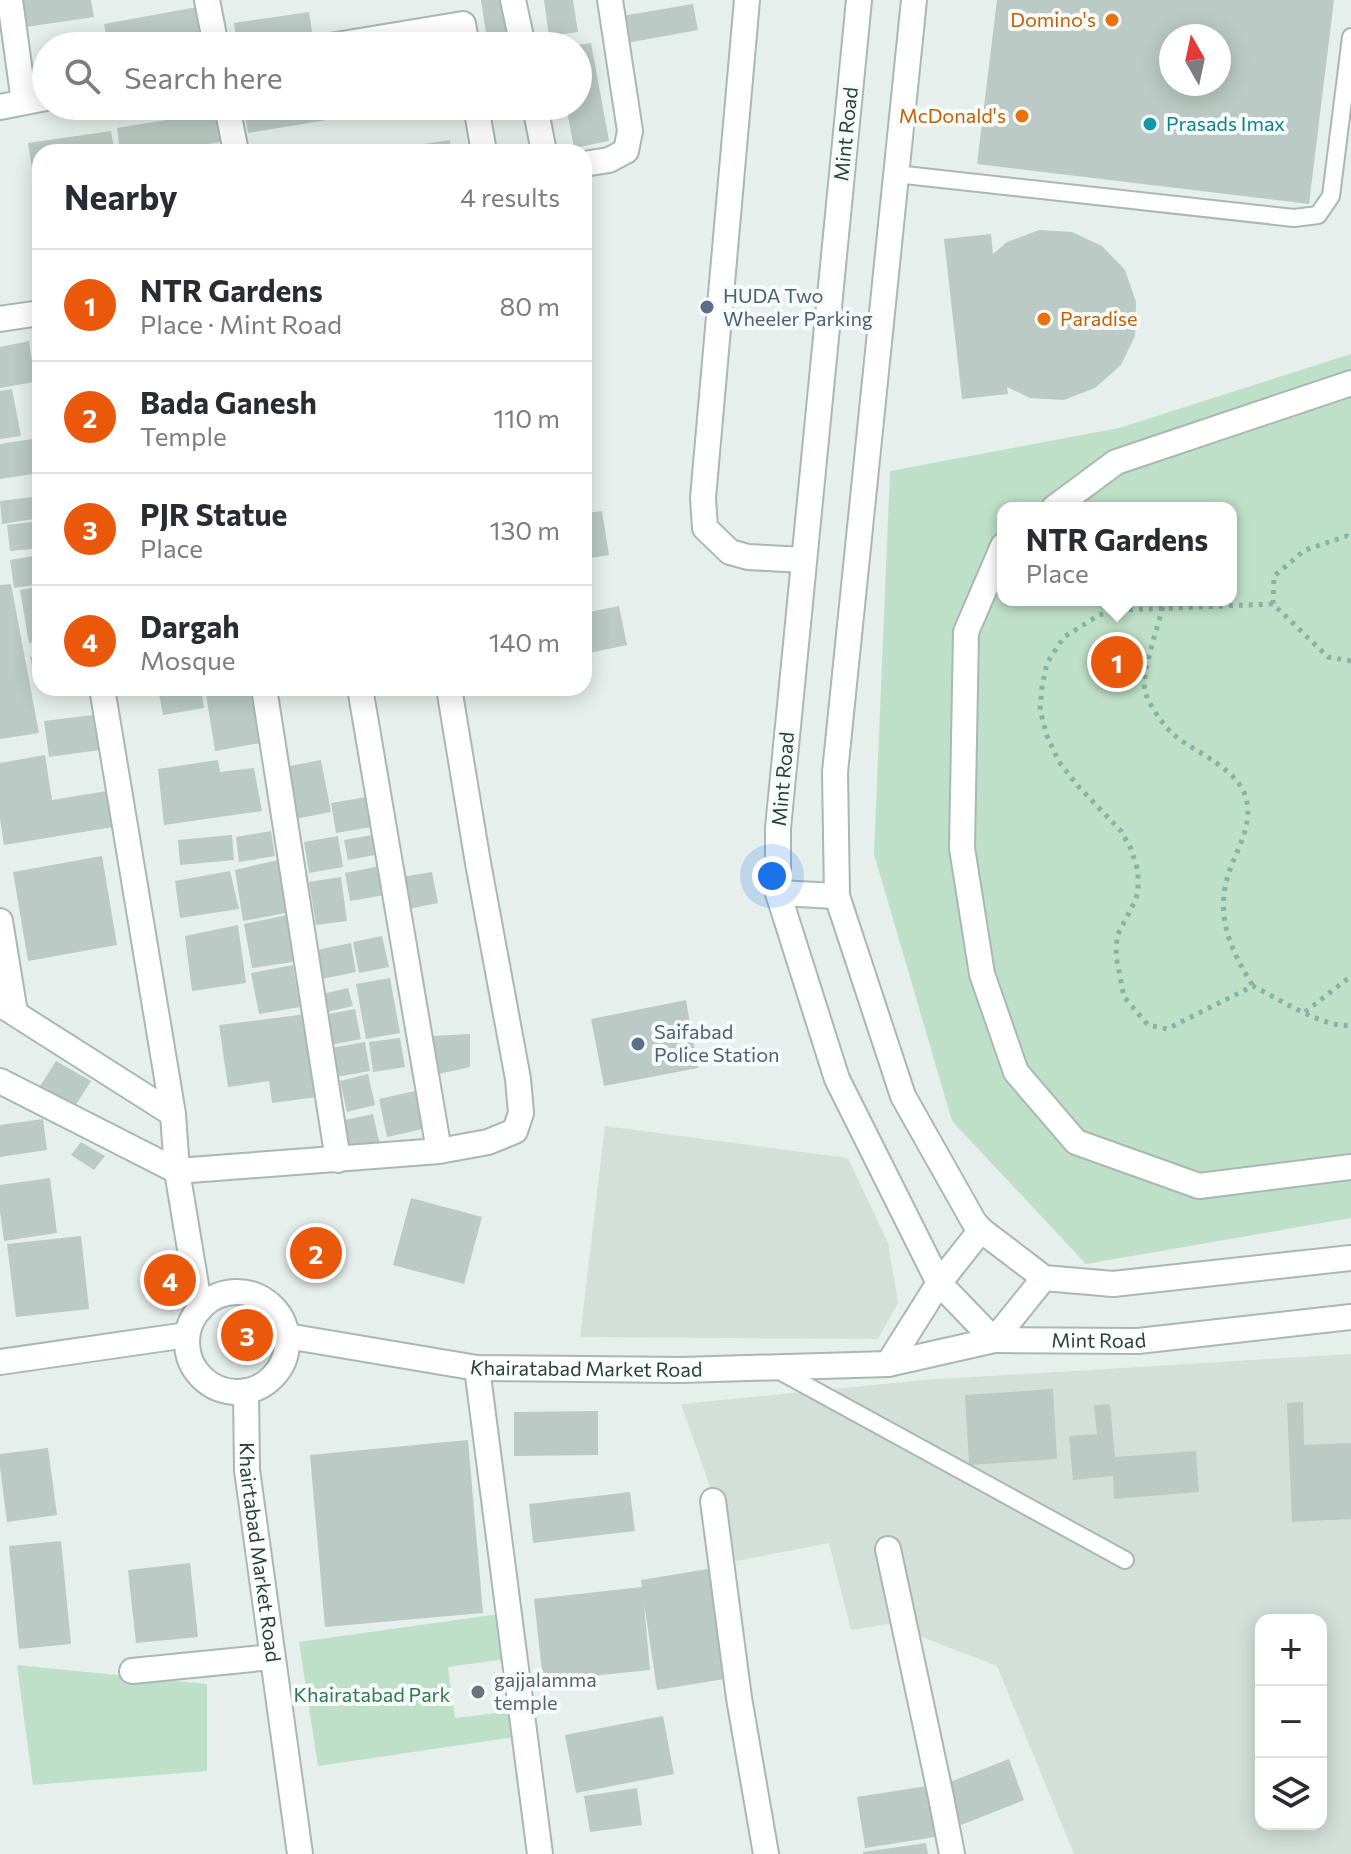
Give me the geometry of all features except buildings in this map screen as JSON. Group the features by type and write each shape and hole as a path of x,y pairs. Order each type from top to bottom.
{"street":[{"path":"10,0 32,88"},
{"path":"207,0 213,32"},
{"path":"513,0 520,32"},
{"path":"592,163 609,160 626,151 630,131 610,0"},
{"path":"747,0 703,498 705,528 730,552 748,557 804,560"},
{"name":"Mint Road","path":"859,0 778,828 778,893 837,1079 939,1283 994,1340 1138,1341 1351,1317"},
{"path":"914,0 835,772 837,896 903,1096 974,1222 1044,1278 1113,1284 1351,1258"},
{"path":"415,32 463,24 464,32"},
{"path":"0,107 32,101"},
{"path":"230,120 234,144"},
{"path":"478,120 483,144"},
{"path":"538,120 542,144"},
{"path":"0,319 32,314"},
{"path":"1062,502 1116,462 1351,383"},
{"path":"997,560 966,632 962,848 982,974 1016,1072 1076,1142 1199,1186 1351,1167"},
{"path":"103,696 173,1114 177,1171 200,1309"},
{"path":"265,696 338,1160"},
{"path":"361,696 439,1151"},
{"path":"0,1081 177,1171 439,1151 488,1142 515,1131 521,1113 518,1079 450,696"},
{"path":"778,893 837,896"},
{"path":"0,921 7,1008 173,1114"},
{"path":"888,1364 939,1283 981,1230"},
{"path":"994,1340 1044,1278"},
{"path":"241,1293 263,1299 279,1315 287,1336 287,1351 273,1378 246,1391 230,1392 202,1379 193,1366 187,1335 191,1321 200,1309 219,1296 241,1293"},
{"path":"0,1358 187,1335"},
{"name":"Khairatabad Market Road","path":"287,1336 477,1368 681,1370 888,1364 994,1340"},
{"path":"477,1368 540,1854"},
{"name":"Khairtabad Market Road","path":"246,1391 247,1470 300,1854"},
{"path":"713,1501 762,1854"},
{"path":"888,1549 952,1854"},
{"path":"132,1671 272,1657"}],"lane":[{"path":"896,174 1294,218 1318,215 1331,196 1351,37"},
{"path":"775,1368 1125,1560"}],"path":[{"path":"1273,604 1274,576 1305,550 1347,536 1351,538"},
{"path":"1237,605 1273,604 1328,657 1351,661"},
{"path":"1200,606 1122,610 1099,615 1064,637 1047,663 1040,710 1059,762 1121,831 1138,871 1138,892 1117,936 1116,956 1124,997 1148,1025 1167,1029 1253,986"},
{"path":"1163,607 1146,673 1145,690 1158,717 1171,733 1216,763 1239,783 1246,797 1243,838 1226,881 1223,911 1237,960 1253,986 1304,1013 1342,1027 1351,1025"},
{"path":"1304,1013 1351,976"}],"shaded area":[{"path":"605,1126 848,1158 888,1243 898,1303 878,1339 580,1337"},
{"path":"1351,1354 1351,1854 1074,1854 997,1666 888,1624 851,1630 829,1543 736,1561 681,1404 924,1380"}],"green space":[{"path":"1351,354 1351,1218 1086,1264 952,1121 874,854 890,471 1119,428"},
{"name":"Khairatabad Park","path":"499,1614 506,1659 448,1667 455,1718 513,1711 515,1737 318,1766 299,1642"},
{"path":"17,1665 207,1684 207,1771 33,1785"}],"place":[{"name":"Domino's","path":"1112,20"},
{"name":"McDonald's","path":"1022,116"},
{"name":"Prasads Imax","path":"1150,124"},
{"name":"HUDA Two Wheeler Parking","path":"707,307"},
{"name":"Paradise","path":"1044,319"},
{"name":"NTR Gardens","path":"1117,662"},
{"name":"Saifabad Police Station","path":"638,1044"},
{"name":"Bada Ganesh","path":"316,1253"},
{"name":"Dargah","path":"170,1280"},
{"name":"PJR Statue","path":"247,1335"},
{"name":"gajjalamma temple","path":"478,1692"}]}
